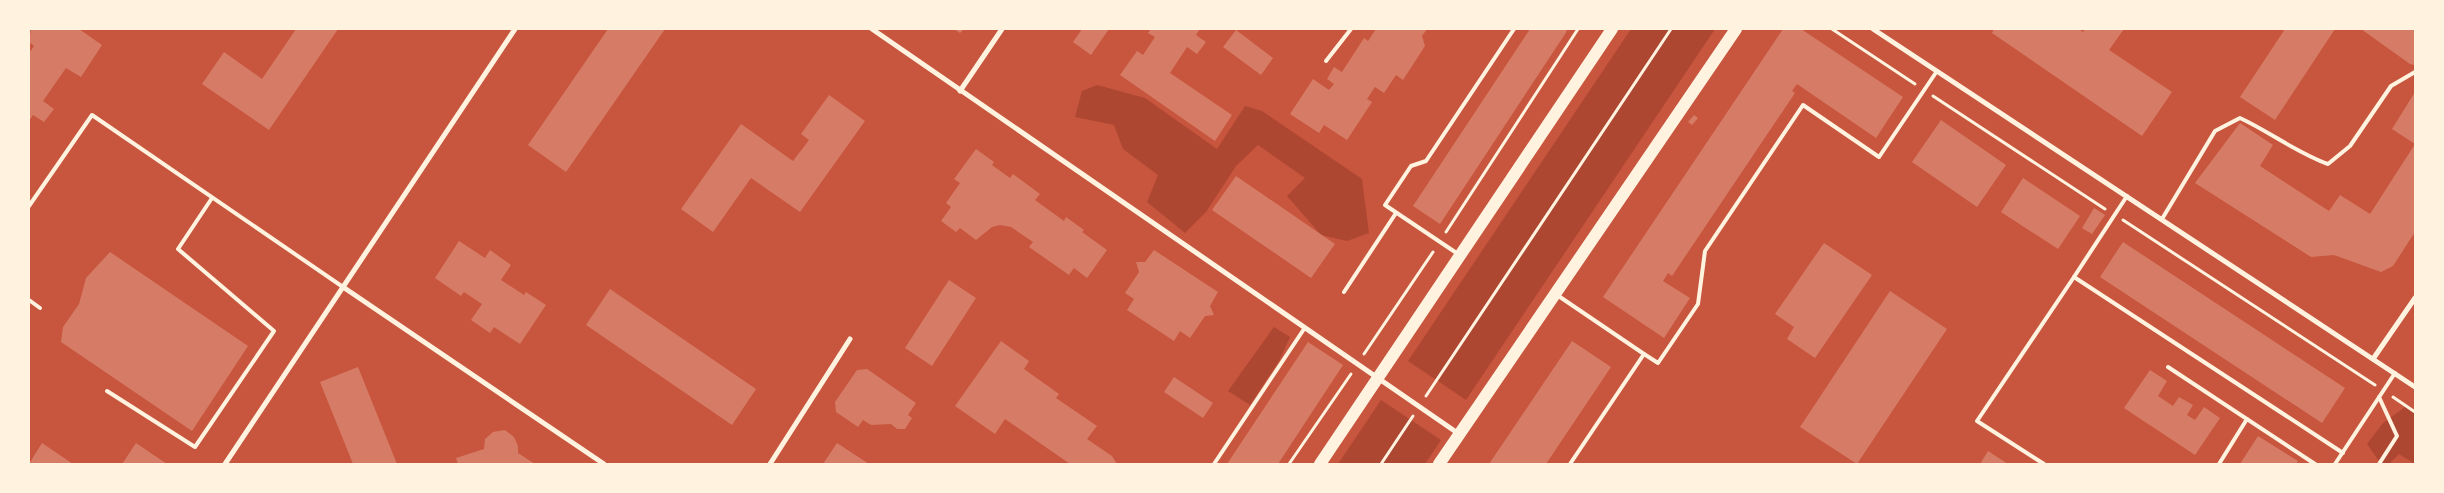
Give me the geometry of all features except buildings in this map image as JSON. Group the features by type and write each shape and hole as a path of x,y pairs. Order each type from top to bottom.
{"main road":[{"path":"1320,464 1610,29"},
{"path":"1439,464 1736,29"}],"street":[{"path":"225,464 514,29"},
{"path":"872,29 1304,329 1459,434"},
{"path":"960,91 1002,29"},
{"path":"1873,29 2415,387"},
{"path":"343,287 604,464"},
{"path":"2374,359 2415,298"},
{"path":"770,464 850,339"}],"lane":[{"path":"1326,61 1351,29"},
{"path":"1460,255 1385,205 1411,166 1426,161 1514,29"},
{"path":"1555,294 1658,363 1698,304 1705,251 1803,105 1880,156 1937,71"},
{"path":"2162,219 2215,131 2240,118 2263,128 2312,158 2328,164 2350,146 2391,86 2415,72"},
{"path":"29,206 92,115 343,287"},
{"path":"2044,464 1976,421 2127,196"},
{"path":"107,392 195,447 274,331 178,249 212,198"},
{"path":"1344,292 1396,213"},
{"path":"2074,277 2342,453"},
{"path":"29,300 40,308"},
{"path":"1214,464 1304,329"},
{"path":"1570,464 1644,354"},
{"path":"2168,367 2315,464"},
{"path":"2335,464 2395,373"},
{"path":"2379,397 2397,436 2379,464"},
{"path":"2218,464 2247,419"}],"path":[{"path":"1381,464 1671,29"}],"shaded area":[{"path":"1631,29 1715,29 1466,400 1408,361"},
{"path":"1097,85 1145,98 1217,149 1245,106 1262,111 1362,179 1369,233 1347,241 1321,235 1287,196 1305,178 1258,145 1236,166 1206,212 1185,233 1147,202 1158,175 1123,149 1114,125 1075,117 1082,91"},
{"path":"1274,327 1290,337 1279,361 1250,405 1228,391"},
{"path":"1381,400 1441,440 1425,464 1338,464"},
{"path":"2405,407 2415,414 2415,464 2399,454 2389,464 2381,464 2367,444 2383,423"}]}
